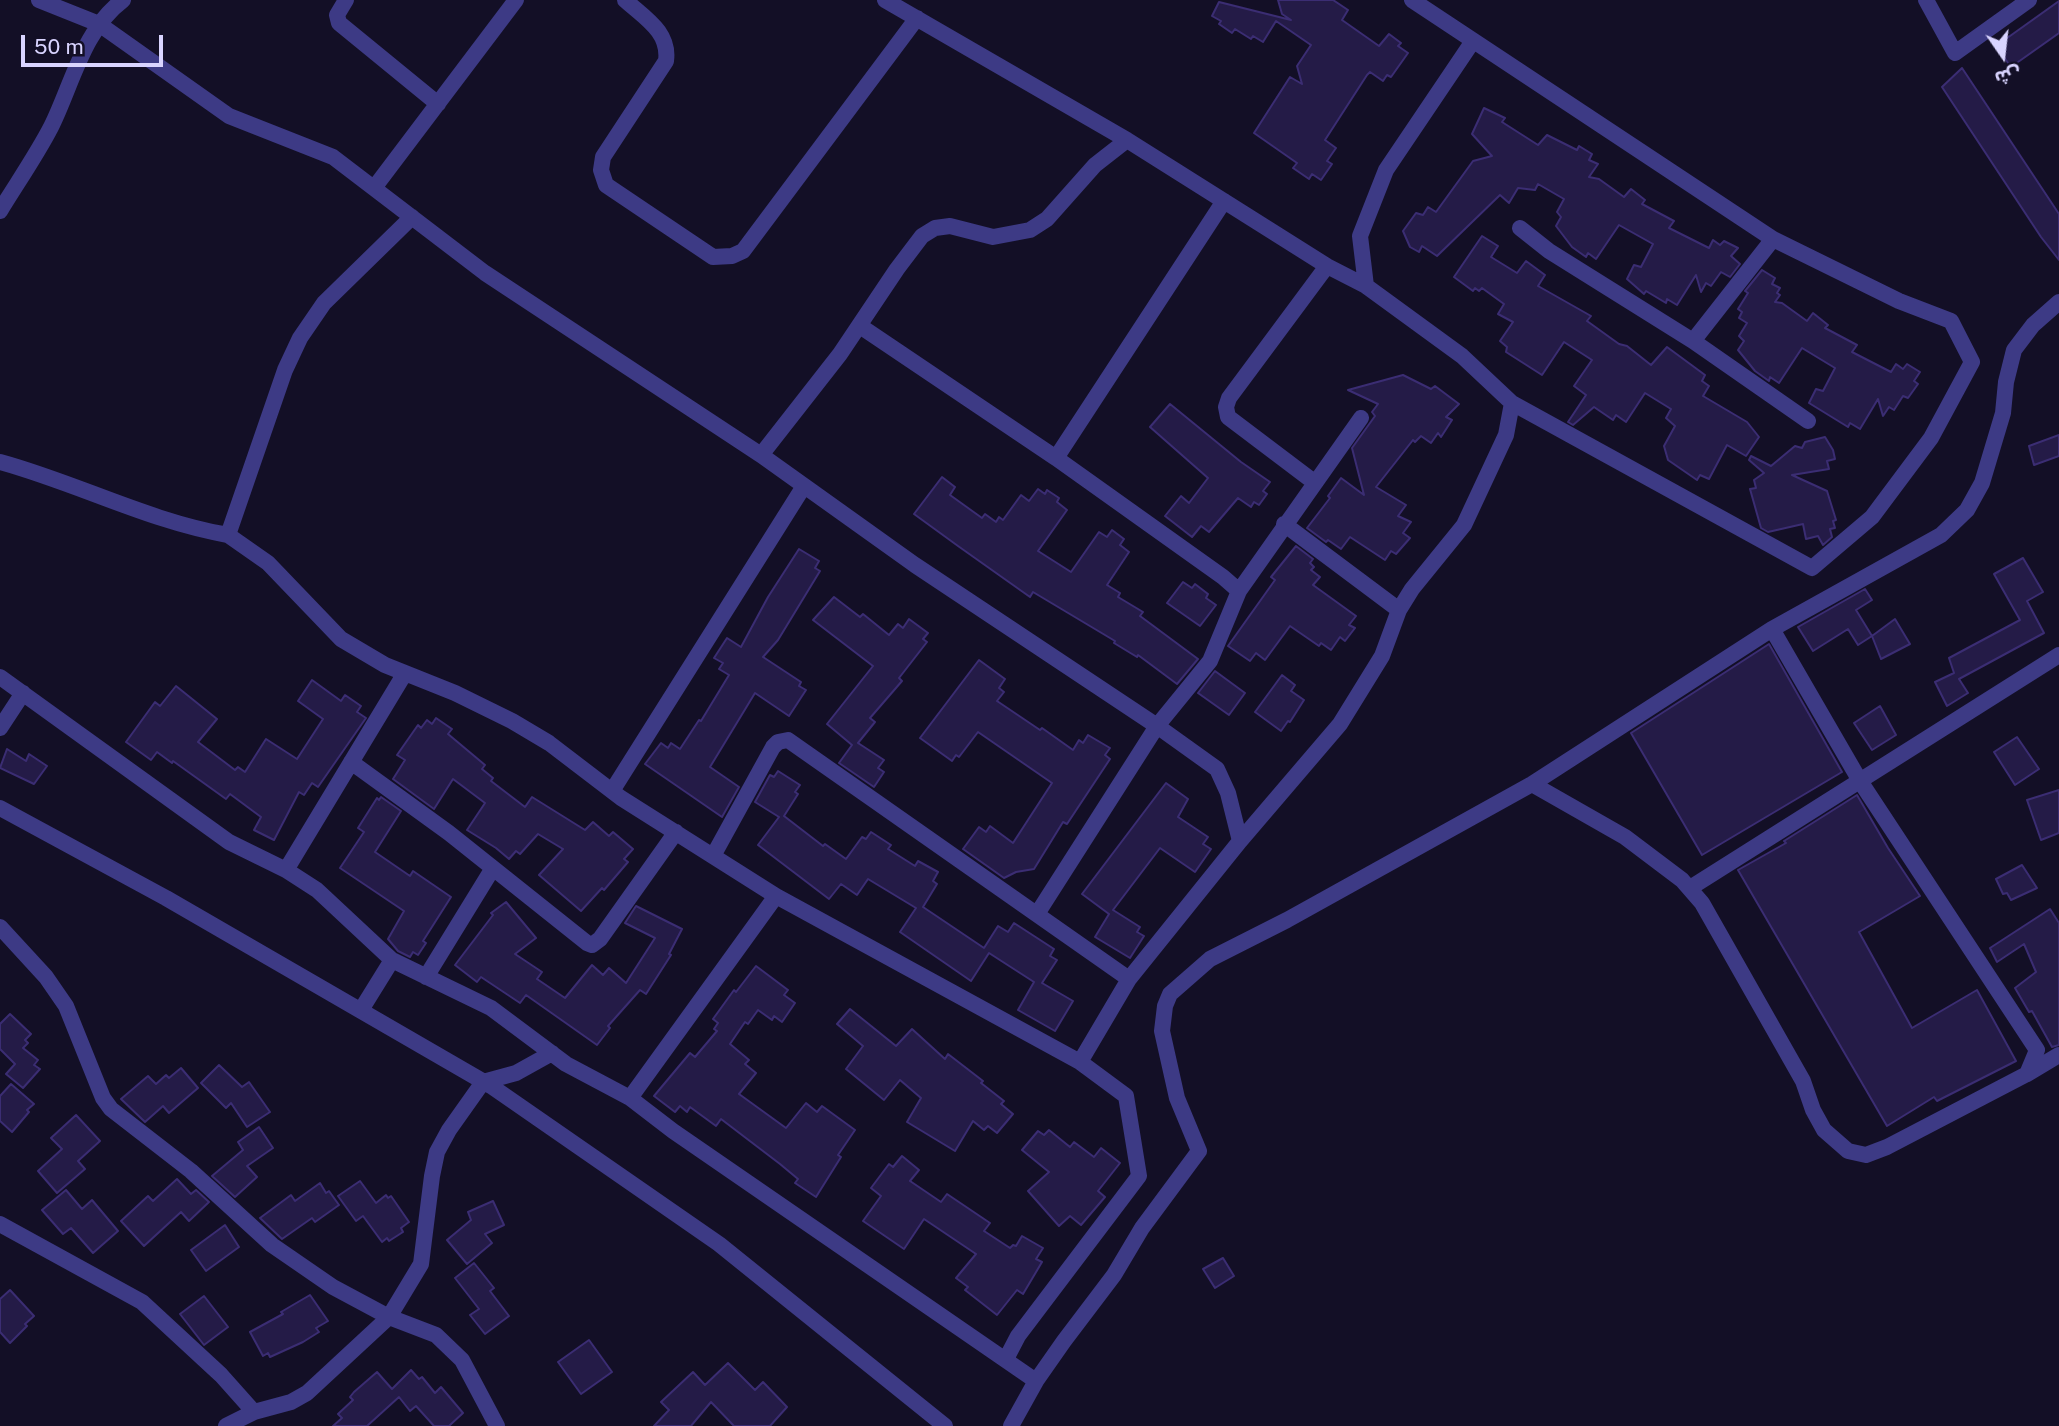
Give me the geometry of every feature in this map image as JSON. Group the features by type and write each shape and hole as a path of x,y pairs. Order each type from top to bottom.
{"street":[{"path":"39,0 99,24 229,116 333,158 454,252 761,456 915,565 1157,726 1217,769 1228,793 1240,841"},
{"path":"0,211 51,127 83,53 99,24 122,0"},
{"path":"346,0 337,15 338,23 438,104"},
{"path":"374,188 516,0"},
{"path":"625,0 662,35 668,47 666,61 603,158 601,170 606,184 713,257 732,256 743,251 917,18"},
{"path":"885,0 1127,140 1327,267 1366,286 1462,356 1512,403 1812,568 1872,517 1931,438 1972,362 1951,321 1899,301 1773,239 1412,0"},
{"path":"1926,0 1955,53 2029,0"},
{"path":"1366,286 1360,236 1385,170 1473,40"},
{"path":"761,456 815,388 922,236 935,228 950,226 993,237 1030,230 1047,219 1095,165 1127,140"},
{"path":"1056,458 1224,201"},
{"path":"228,535 285,370 300,338 324,303 412,217"},
{"path":"1520,228 1549,251 1693,341 1808,421"},
{"path":"1693,341 1773,239"},
{"path":"1314,482 1228,417 1226,407 1229,398 1327,267"},
{"path":"1011,1426 1063,1340 1114,1275 1142,1228 1199,1152 1177,1098 1162,1031 1165,1006 1170,994 1210,959 1287,920 1532,784 1772,629 1941,535 1967,510 1982,483 2003,412 2006,382 2014,350 2033,325 2058,305"},
{"path":"860,326 1056,458 1239,591"},
{"path":"1080,1062 1129,979 1240,841 1340,724 1382,656 1399,610 1412,589 1464,524 1506,435 1512,403"},
{"path":"1037,914 1157,726 1210,661 1239,591 1361,418"},
{"path":"0,461 189,528 228,535 268,563 341,639 385,664 512,721 549,743 612,791 776,896 1080,1062 1126,1096 1139,1176 1018,1336 1006,1359"},
{"path":"612,791 804,486"},
{"path":"1284,524 1399,610"},
{"path":"1772,629 1860,781 2037,1050 2027,1074"},
{"path":"1690,888 2059,655"},
{"path":"286,870 405,673"},
{"path":"0,677 229,842 286,870 317,890 392,960 491,1008 566,1064 630,1098 684,1139 1037,1381"},
{"path":"0,728 23,693"},
{"path":"713,856 773,747 778,742 788,740 1129,979"},
{"path":"351,762 493,868 587,943 592,944 600,939 676,832"},
{"path":"1532,784 1625,837 1690,888 1702,902 1803,1081 1813,1110 1824,1130 1848,1151 1866,1155 1887,1147 2059,1055"},
{"path":"0,808 166,898 483,1082 719,1244 945,1426"},
{"path":"426,977 493,868"},
{"path":"630,1098 776,896"},
{"path":"0,927 46,977 65,1006 103,1097 111,1109 191,1171 272,1245 333,1287 389,1317 436,1335 462,1360 491,1424"},
{"path":"361,1010 392,960"},
{"path":"226,1426 254,1412 291,1402 307,1393 389,1317 421,1264 432,1175 437,1152 449,1130 483,1082 516,1073 552,1054"},
{"path":"0,1224 142,1302 221,1375 254,1412"}],"building":[{"path":"1278,0 1333,0 1348,10 1342,20 1379,46 1389,34 1401,43 1398,46 1408,53 1391,77 1387,75 1383,81 1370,72 1367,75 1325,140 1336,148 1327,161 1332,164 1321,180 1312,174 1309,179 1293,168 1297,163 1254,133 1290,77 1302,84 1297,66 1311,45 1276,21 1263,42 1253,36 1251,39 1235,29 1232,33 1212,16 1219,2 1291,20 1282,14"},
{"path":"2059,1 2059,33 2011,67 1996,46"},
{"path":"1962,68 2059,214 2059,260 1942,87"},
{"path":"1484,108 1505,118 1502,122 1538,145 1547,135 1577,150 1579,146 1592,154 1589,160 1598,164 1589,177 1599,179 1624,197 1631,189 1645,200 1642,204 1674,221 1669,228 1709,248 1713,240 1720,245 1724,241 1738,248 1731,256 1740,264 1730,277 1721,272 1711,286 1706,283 1701,292 1696,275 1677,305 1667,299 1666,303 1646,291 1644,294 1627,279 1634,265 1641,267 1653,244 1619,225 1596,259 1588,253 1586,257 1572,247 1556,226 1561,217 1557,212 1564,199 1538,184 1535,190 1518,188 1509,203 1500,195 1437,256 1422,246 1419,252 1410,247 1403,231 1416,213 1423,215 1428,207 1436,212 1473,161 1492,156 1472,134"},
{"path":"1482,236 1498,246 1491,257 1517,273 1526,261 1545,275 1538,286 1591,316 1587,321 1651,365 1667,347 1705,375 1702,381 1709,386 1703,396 1747,422 1759,437 1746,456 1727,445 1709,479 1700,475 1697,480 1668,460 1664,446 1675,426 1666,418 1671,409 1645,393 1626,422 1616,415 1613,420 1594,407 1573,425 1568,422 1586,395 1574,386 1592,360 1564,342 1542,375 1506,352 1507,347 1500,341 1513,322 1498,314 1504,304 1482,288 1479,291 1475,288 1473,291 1454,277"},
{"path":"1762,270 1775,278 1772,284 1780,288 1777,293 1780,295 1775,302 1782,303 1807,321 1813,313 1828,325 1825,328 1857,345 1852,352 1891,372 1896,364 1903,369 1907,364 1920,372 1914,381 1918,384 1908,398 1903,396 1894,410 1889,407 1883,416 1878,399 1860,429 1850,423 1848,427 1809,403 1816,389 1823,391 1835,368 1802,348 1779,383 1770,377 1769,381 1755,371 1738,350 1744,341 1739,336 1747,323 1739,318 1742,312 1738,309 1748,293 1745,291"},
{"path":"1403,375 1431,389 1435,386 1459,404 1446,417 1452,420 1441,437 1438,433 1431,443 1421,436 1415,442 1413,440 1376,487 1406,505 1398,516 1411,522 1403,533 1410,538 1396,554 1391,551 1385,560 1350,537 1341,549 1307,528 1330,498 1328,496 1341,478 1364,495 1352,448 1375,416 1372,412 1378,404 1348,390"},
{"path":"1170,404 1270,482 1263,491 1267,494 1259,505 1254,502 1251,507 1238,498 1209,532 1201,526 1192,537 1165,516 1181,496 1189,503 1208,478 1150,427"},
{"path":"2059,435 2059,456 2034,465 2029,446"},
{"path":"1825,437 1835,459 1827,461 1829,469 1792,475 1827,491 1836,520 1833,521 1835,528 1830,529 1832,537 1823,545 1818,536 1806,539 1803,524 1768,532 1761,528 1750,489 1756,488 1754,480 1764,473 1749,460 1751,456 1771,466 1795,446 1802,448 1805,442"},
{"path":"942,477 955,487 950,495 982,518 985,514 996,522 999,517 1003,520 1021,495 1029,501 1038,489 1045,494 1047,490 1059,498 1057,502 1067,510 1038,551 1071,572 1099,532 1107,537 1112,530 1124,539 1120,545 1129,552 1107,585 1120,593 1118,597 1143,612 1140,616 1198,659 1177,684 1138,655 1137,657 1033,592 1030,597 958,546 914,514"},
{"path":"1296,546 1313,559 1310,563 1314,567 1311,570 1320,577 1313,585 1356,616 1349,625 1355,628 1345,641 1340,637 1331,650 1321,643 1319,646 1290,626 1265,660 1256,653 1250,661 1228,646 1275,580 1271,577"},
{"path":"799,549 819,561 815,568 820,571 778,640 763,657 801,682 799,686 806,690 789,716 755,693 710,767 739,787 722,817 645,764 661,743 668,748 671,743 680,749 699,720 701,721 729,675 719,669 723,663 714,658 727,638 741,647 768,597"},
{"path":"2023,558 2043,592 2027,601 2044,633 1959,679 1968,693 1947,706 1935,682 1954,673 1949,658 2020,620 1994,574"},
{"path":"1183,582 1192,588 1195,584 1208,594 1206,598 1216,605 1200,626 1167,603"},
{"path":"1865,589 1872,600 1856,610 1872,636 1858,645 1848,629 1813,651 1798,627"},
{"path":"834,597 860,617 863,614 889,635 898,624 903,628 909,619 928,633 923,639 927,642 899,678 902,681 870,718 875,722 858,743 884,760 878,768 884,772 874,787 839,763 852,745 827,724 873,666 813,620"},
{"path":"1895,619 1910,644 1881,659 1872,636"},
{"path":"1769,644 1842,772 1702,855 1631,733"},
{"path":"979,660 1005,679 999,688 1004,692 997,701 1040,730 1042,728 1073,750 1079,740 1083,743 1088,735 1110,748 1105,755 1110,759 1067,824 1063,822 1034,869 1016,872 1004,878 963,849 979,827 986,832 990,826 1013,843 1052,783 978,732 959,757 956,755 952,761 920,738"},
{"path":"1215,671 1245,693 1229,715 1198,693"},
{"path":"1282,675 1295,685 1291,691 1304,700 1281,731 1255,712"},
{"path":"312,680 341,701 345,695 361,706 357,712 366,718 318,787 312,783 304,795 299,792 274,840 254,830 261,817 230,794 226,799 173,761 172,763 157,752 151,760 126,742 155,702 160,706 176,686 217,719 198,742 235,770 238,767 245,772 266,739 297,759 323,719 298,701"},
{"path":"1880,706 1896,735 1872,750 1854,723"},
{"path":"436,718 452,729 448,734 485,765 482,769 493,778 491,781 525,807 532,797 585,830 593,822 609,836 613,832 633,849 624,859 628,862 581,911 539,875 563,849 538,834 520,854 516,851 509,859 467,830 485,803 453,779 434,809 393,779 405,760 397,755 418,725 421,728 427,720 432,724"},
{"path":"2017,737 2039,769 2015,785 1994,752"},
{"path":"7,749 26,761 29,754 47,766 34,784 0,768"},
{"path":"778,771 800,785 795,792 798,794 784,816 823,846 825,844 846,859 862,837 866,839 871,832 891,845 888,849 915,866 918,861 938,872 933,881 937,884 923,907 984,948 998,926 1008,932 1014,923 1054,949 1050,956 1057,960 1042,983 1073,1001 1055,1031 1018,1010 1034,982 989,953 971,981 900,932 916,908 868,879 857,895 841,884 829,899 758,845 779,817 755,802 770,775 774,777"},
{"path":"1166,783 1188,799 1178,817 1208,837 1203,844 1211,849 1195,872 1160,848 1113,910 1140,927 1137,932 1144,936 1130,958 1095,937 1109,914 1082,894"},
{"path":"2059,790 2059,833 2041,840 2027,800"},
{"path":"1857,795 1920,896 1859,932 1912,1028 1977,990 2016,1061 1937,1101 1934,1097 1887,1126 1738,870 1786,843 1784,841"},
{"path":"381,797 401,811 375,852 410,876 413,871 451,897 423,941 426,943 418,955 413,952 410,957 398,951 388,939 404,911 340,868 364,832 358,828 377,798 379,800"},
{"path":"2022,865 2037,888 2011,900 2007,893 2003,894 1996,879"},
{"path":"506,902 536,938 515,954 542,972 537,979 565,998 592,965 603,975 609,968 626,983 655,938 625,923 636,906 682,929 669,954 671,955 646,994 640,990 608,1026 610,1028 597,1045 526,995 520,1003 481,977 477,982 455,965 493,915 491,913"},
{"path":"2050,909 2059,923 2059,1045 2052,1047 2032,1011 2029,1012 2015,988 2036,972 2024,944 1997,962 1990,948"},
{"path":"756,966 788,990 784,995 795,1003 782,1022 774,1016 772,1020 758,1010 748,1024 745,1022 730,1044 749,1060 745,1064 756,1073 739,1094 786,1128 806,1103 817,1112 822,1106 855,1130 838,1155 841,1157 816,1197 795,1183 798,1179 780,1164 721,1119 716,1126 690,1107 687,1112 680,1106 675,1112 654,1096 690,1053 695,1057 717,1031 714,1029 718,1023 713,1019"},
{"path":"850,1009 896,1046 912,1029 945,1059 948,1054 983,1081 981,1083 1004,1101 1001,1104 1013,1114 997,1133 988,1126 984,1130 973,1121 955,1151 907,1122 921,1098 900,1080 884,1100 846,1069 863,1046 837,1024"},
{"path":"10,1014 31,1034 25,1040 28,1043 23,1048 38,1060 34,1065 40,1069 23,1088 6,1074 15,1064 0,1049 0,1024"},
{"path":"219,1065 242,1087 249,1082 270,1112 247,1127 231,1103 226,1108 201,1083"},
{"path":"181,1068 198,1088 169,1113 163,1106 145,1122 121,1099 148,1076 156,1084 166,1075 169,1078"},
{"path":"11,1084 34,1104 12,1132 0,1121 0,1096"},
{"path":"76,1115 100,1141 78,1161 85,1169 57,1193 38,1171 62,1149 51,1138"},
{"path":"259,1127 273,1148 247,1166 257,1177 235,1197 212,1176 243,1150 238,1142"},
{"path":"1049,1130 1070,1147 1074,1142 1094,1157 1101,1148 1120,1163 1098,1191 1105,1197 1081,1225 1070,1216 1059,1226 1028,1191 1049,1172 1022,1150 1038,1131 1044,1135"},
{"path":"902,1156 919,1170 910,1181 941,1202 947,1194 990,1223 984,1231 1010,1248 1016,1246 1022,1236 1043,1248 1036,1259 1042,1262 1023,1294 1017,1290 997,1315 965,1290 968,1287 956,1278 976,1254 924,1219 904,1249 863,1221 881,1196 871,1188 889,1164 893,1167"},
{"path":"177,1179 191,1194 196,1190 209,1202 189,1221 181,1212 144,1246 121,1221 148,1196 153,1201"},
{"path":"360,1181 376,1203 386,1195 388,1198 391,1196 409,1222 401,1228 403,1232 389,1241 387,1238 382,1242 363,1216 356,1221 338,1196"},
{"path":"320,1183 339,1205 315,1222 312,1218 282,1239 260,1218 291,1195 295,1201"},
{"path":"66,1190 82,1209 92,1200 118,1231 93,1253 71,1228 63,1234 42,1210"},
{"path":"493,1201 504,1225 485,1234 492,1243 467,1264 447,1240 471,1220 468,1212"},
{"path":"225,1225 239,1247 206,1271 191,1250"},
{"path":"1223,1258 1234,1276 1215,1288 1203,1269"},
{"path":"474,1263 494,1288 490,1291 509,1316 485,1334 470,1315 479,1309 455,1278"},
{"path":"10,1290 34,1316 10,1343 0,1332 0,1299"},
{"path":"310,1295 328,1321 316,1328 319,1332 303,1342 270,1357 268,1353 263,1356 250,1332"},
{"path":"204,1296 228,1327 204,1345 180,1314"},
{"path":"589,1340 612,1372 581,1394 558,1362"},
{"path":"728,1363 755,1390 763,1382 787,1407 770,1426 734,1426 711,1402 691,1426 654,1426 669,1410 661,1402 693,1372 705,1385"},
{"path":"411,1370 419,1379 422,1377 435,1393 441,1387 463,1413 449,1426 434,1426 416,1406 410,1411 399,1397 367,1426 333,1426 342,1418 338,1414 353,1400 350,1397 354,1392 377,1372 392,1389"}]}
